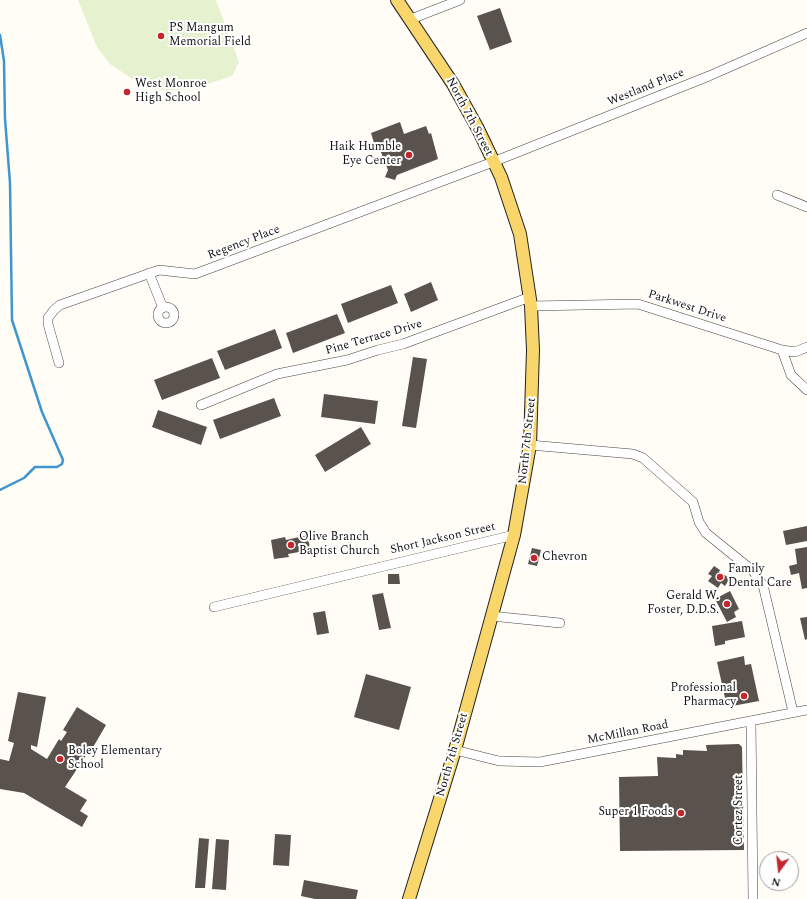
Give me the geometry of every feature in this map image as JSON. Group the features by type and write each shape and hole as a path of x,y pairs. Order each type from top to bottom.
{"main road":[{"name":"North 7th Street","path":"397,0 453,84 501,178 520,234 530,301 534,350 530,445 514,535 454,750 409,899"}],"street":[{"path":"411,19 460,0"},
{"name":"Westland Place","path":"493,162 709,76 807,33"},
{"name":"Regency Place","path":"59,363 48,324 48,318 54,310 60,306 159,270 195,274 493,162"},
{"path":"777,195 807,207"},
{"path":"149,273 163,308"},
{"name":"Parkwest Drive","path":"530,301 638,304 782,350 795,352 807,348"},
{"name":"Pine Terrace Drive","path":"201,405 277,374 347,360 403,344 530,301"},
{"path":"782,350 792,375 807,390"},
{"path":"530,445 633,454 643,458 693,502 699,522 706,533 753,571 763,585 793,712"},
{"name":"Short Jackson Street","path":"214,607 514,535"},
{"path":"491,616 560,623"},
{"name":"McMillan Road","path":"454,750 499,761 540,762 807,710"},
{"name":"Cortez Street","path":"752,721 753,899"}],"green space":[{"name":"PS Mangum Memorial Field","path":"78,0 216,0 239,62 232,76 195,88 162,90 140,84 110,64 97,47"}],"building":[{"path":"500,8 512,42 490,50 477,16"},
{"name":"Haik Humble Eye Center","path":"400,122 404,134 426,126 429,134 431,133 438,159 397,175 395,180 385,177 388,170 377,142 374,143 371,133"},
{"path":"431,282 438,300 411,312 404,294"},
{"path":"391,285 398,303 348,323 341,304"},
{"path":"337,314 345,333 293,353 286,333"},
{"path":"275,329 282,348 225,370 217,351"},
{"path":"413,357 427,359 416,428 402,426"},
{"path":"212,358 220,378 162,400 154,380"},
{"path":"324,394 378,401 375,424 321,417"},
{"path":"274,398 281,416 220,439 213,420"},
{"path":"158,410 207,427 201,445 152,427"},
{"path":"361,427 371,444 325,472 315,455"},
{"path":"807,526 807,541 786,545 783,531"},
{"name":"Olive Branch Baptist Church","path":"308,535 310,550 288,554 289,557 274,559 271,540 285,537 286,540"},
{"path":"807,547 807,588 802,589 799,573 791,575 789,566 797,564 795,549"},
{"path":"532,548 541,550 537,566 528,564"},
{"name":"Family Dental Care","path":"714,566 720,570 719,572 730,578 725,586 721,583 718,588 708,581 712,576 708,574"},
{"path":"388,574 399,574 400,584 388,584"},
{"name":"Gerald W. Foster, D.D.S.","path":"730,591 739,609 734,612 736,617 727,622 715,599"},
{"path":"383,593 391,628 379,630 372,595"},
{"path":"325,611 329,633 317,635 313,613"},
{"path":"807,617 807,639 805,640 800,618"},
{"path":"742,621 745,637 725,641 725,644 715,646 712,626"},
{"path":"744,656 745,665 751,664 759,701 727,707 717,662"},
{"path":"366,674 411,687 399,730 354,717"},
{"path":"18,692 46,697 37,747 31,745 31,749 47,759 59,739 61,741 67,732 63,730 77,707 106,725 92,749 88,747 85,752 87,754 65,787 87,800 80,811 88,816 82,827 24,793 0,789 0,759 9,761 14,743 8,741"},
{"name":"Super 1 Foods","path":"739,744 742,747 744,850 620,851 619,777 658,776 657,757 676,758 676,754 683,755 683,750 707,751 706,745"},
{"path":"275,834 291,835 289,866 273,865"},
{"path":"199,838 209,839 205,888 195,888"},
{"path":"216,839 229,840 226,890 212,889"},
{"path":"304,880 358,890 356,899 315,899 301,896"}],"waterway":[{"path":"0,35 4,61 5,119 10,183 12,320 42,412 63,460 62,464 57,467 35,467 24,478 0,490"}],"place":[{"name":"PS Mangum Memorial Field","path":"161,36"},
{"name":"West Monroe High School","path":"127,92"},
{"name":"Haik Humble Eye Center","path":"409,155"},
{"name":"Olive Branch Baptist Church","path":"291,545"},
{"name":"Chevron","path":"534,558"},
{"name":"Family Dental Care","path":"720,577"},
{"name":"Gerald W. Foster, D.D.S.","path":"727,604"},
{"name":"Professional Pharmacy","path":"744,696"},
{"name":"Boley Elementary School","path":"60,759"},
{"name":"Super 1 Foods","path":"681,813"}]}
